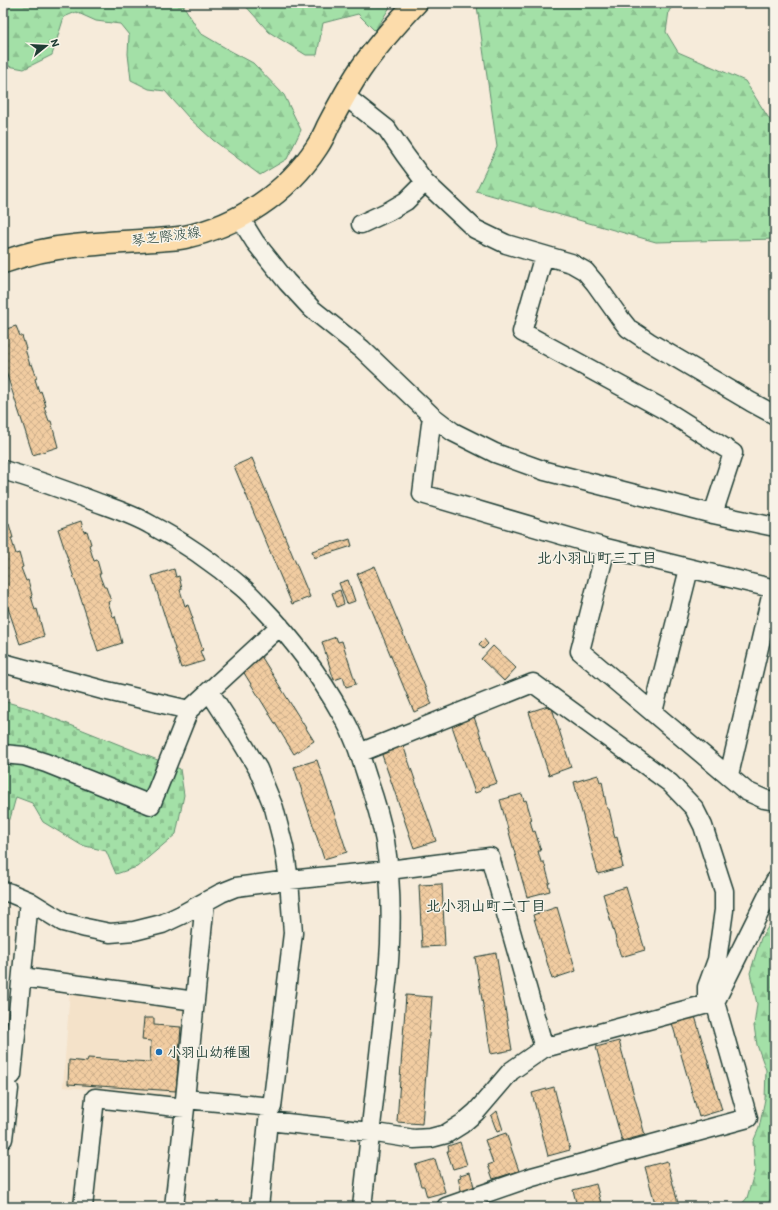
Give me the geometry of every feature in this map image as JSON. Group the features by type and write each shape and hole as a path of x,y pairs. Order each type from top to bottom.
{"main road":[{"name":"琴芝際波線","path":"3,262 43,251 73,246 184,237 205,232 240,218 275,194 303,166 318,146 344,95 359,71 381,42 416,3"}],"street":[{"path":"344,95 387,129 425,182 475,229 506,244 571,263 585,271 595,282 628,328 775,415"},
{"path":"361,224 395,208 425,182"},
{"path":"240,218 255,242 287,282 312,309 362,349 432,416 453,432 495,453 545,471 713,514 775,527"},
{"path":"544,255 522,332 665,410 733,453 713,514"},
{"path":"432,416 422,494 606,548 774,589 729,775"},
{"path":"3,470 74,493 125,512 150,524 207,559 244,589 280,626 310,663 343,716 359,753 378,808 389,870 391,912 391,944 362,1207"},
{"path":"606,548 580,651 729,775 746,791 764,799 775,801"},
{"path":"653,712 689,569"},
{"path":"3,754 24,756 46,763 151,805 190,710 280,626"},
{"path":"3,663 103,690 190,710"},
{"path":"359,753 533,683 670,784 694,808 703,826 724,892 724,910 717,960 707,987 748,1118 532,1177 446,1207"},
{"path":"205,902 185,1099 272,1107 293,933 290,880 284,847 274,808 258,769 209,691"},
{"path":"3,891 29,901 63,922 110,933 134,931 162,924 221,893 236,887 490,857 544,1048"},
{"path":"259,1207 268,1121 370,1132 414,1139 431,1138 446,1134 462,1124 476,1112 510,1071 544,1048 711,1003 775,881"},
{"path":"3,1074 12,1075 29,901"},
{"path":"22,977 195,1001"},
{"path":"3,1088 9,1089 3,1139"},
{"path":"83,1207 95,1098 185,1108 174,1207"}],"shaded area":[{"path":"70,989 187,1005 179,1097 63,1087"}],"green space":[{"path":"3,3 182,3 200,33 253,63 284,95 301,130 287,159 260,175 213,140 189,118 165,91 149,89 131,80 128,54 129,35 120,24 96,21 76,12 64,17 52,55 24,69 3,65"},
{"path":"243,3 390,3 390,7 375,31 358,14 323,23 317,55 306,55 269,32"},
{"path":"479,3 675,3 669,11 666,32 678,52 745,81 775,128 775,239 656,242 476,191 497,147 477,6"},
{"path":"3,701 28,708 180,769 184,795 176,834 137,867 116,874 106,851 81,845 43,822 32,803 16,797 10,819 3,817"},
{"path":"775,916 775,1194 764,1207 739,1207 747,1198 755,1170 753,1142 759,1128 765,1099 766,1070 757,1045 754,1026 757,1004 750,973 761,938"}],"building":[{"path":"16,326 20,336 22,336 30,365 32,364 37,378 35,379 39,392 41,391 46,406 44,407 49,421 51,421 58,447 33,455 3,363 3,330"},
{"path":"252,458 310,597 292,604 234,466"},
{"path":"3,515 6,525 9,524 13,538 11,538 16,554 19,553 23,567 21,568 26,581 28,580 35,610 37,609 44,636 20,644 3,593"},
{"path":"81,521 84,532 87,531 91,544 89,545 94,561 97,560 101,574 99,574 111,601 108,602 113,617 115,616 122,643 98,651 58,529"},
{"path":"350,539 352,546 314,558 312,551"},
{"path":"375,566 432,704 414,712 357,574"},
{"path":"174,569 176,577 179,576 182,589 180,590 185,606 188,605 193,619 191,619 195,633 197,633 203,650 200,651 204,661 181,668 152,576"},
{"path":"348,580 355,601 347,604 339,583"},
{"path":"340,590 344,604 337,607 332,593"},
{"path":"336,637 338,642 342,641 356,684 346,687 343,677 334,680 322,642"},
{"path":"484,639 488,644 483,649 479,644"},
{"path":"493,646 516,668 504,681 481,659"},
{"path":"261,656 314,741 294,754 241,668"},
{"path":"551,705 571,767 549,775 529,712"},
{"path":"474,717 497,783 481,788 481,791 475,793 451,723 456,723"},
{"path":"403,745 436,841 414,848 381,752"},
{"path":"317,760 347,852 324,859 294,767"},
{"path":"598,775 600,782 602,781 607,809 609,809 615,838 617,837 623,867 598,874 574,782"},
{"path":"522,794 524,801 526,800 532,820 530,820 533,832 535,831 541,851 538,851 541,862 544,862 550,883 548,883 550,891 527,897 500,800"},
{"path":"442,884 445,946 422,947 419,885"},
{"path":"626,887 645,950 621,957 603,894"},
{"path":"557,907 576,971 552,979 533,915"},
{"path":"496,953 512,1050 491,1054 475,957"},
{"path":"406,995 432,997 422,1124 397,1122"},
{"path":"695,1016 722,1110 699,1117 672,1023"},
{"path":"144,1018 154,1018 154,1025 181,1027 176,1091 68,1084 69,1060 87,1062 88,1058 150,1062 151,1041 142,1040"},
{"path":"619,1041 645,1135 622,1141 596,1047"},
{"path":"554,1087 570,1150 548,1156 532,1093"},
{"path":"497,1111 503,1130 497,1132 491,1116"},
{"path":"506,1133 519,1171 493,1179 488,1165 493,1163 485,1140"},
{"path":"460,1142 467,1165 453,1169 447,1151 449,1151 448,1146"},
{"path":"435,1159 445,1192 427,1197 424,1186 421,1186 415,1165"},
{"path":"667,1161 679,1207 656,1207 645,1167"},
{"path":"470,1172 475,1190 462,1194 458,1178 461,1177 460,1175"},
{"path":"596,1184 602,1207 577,1207 573,1190"}],"place":[{"name":"小羽山幼稚園","path":"159,1052"}],"district":[{"name":"北小羽山町三丁目","path":"597,558"},
{"name":"北小羽山町二丁目","path":"486,906"}]}
